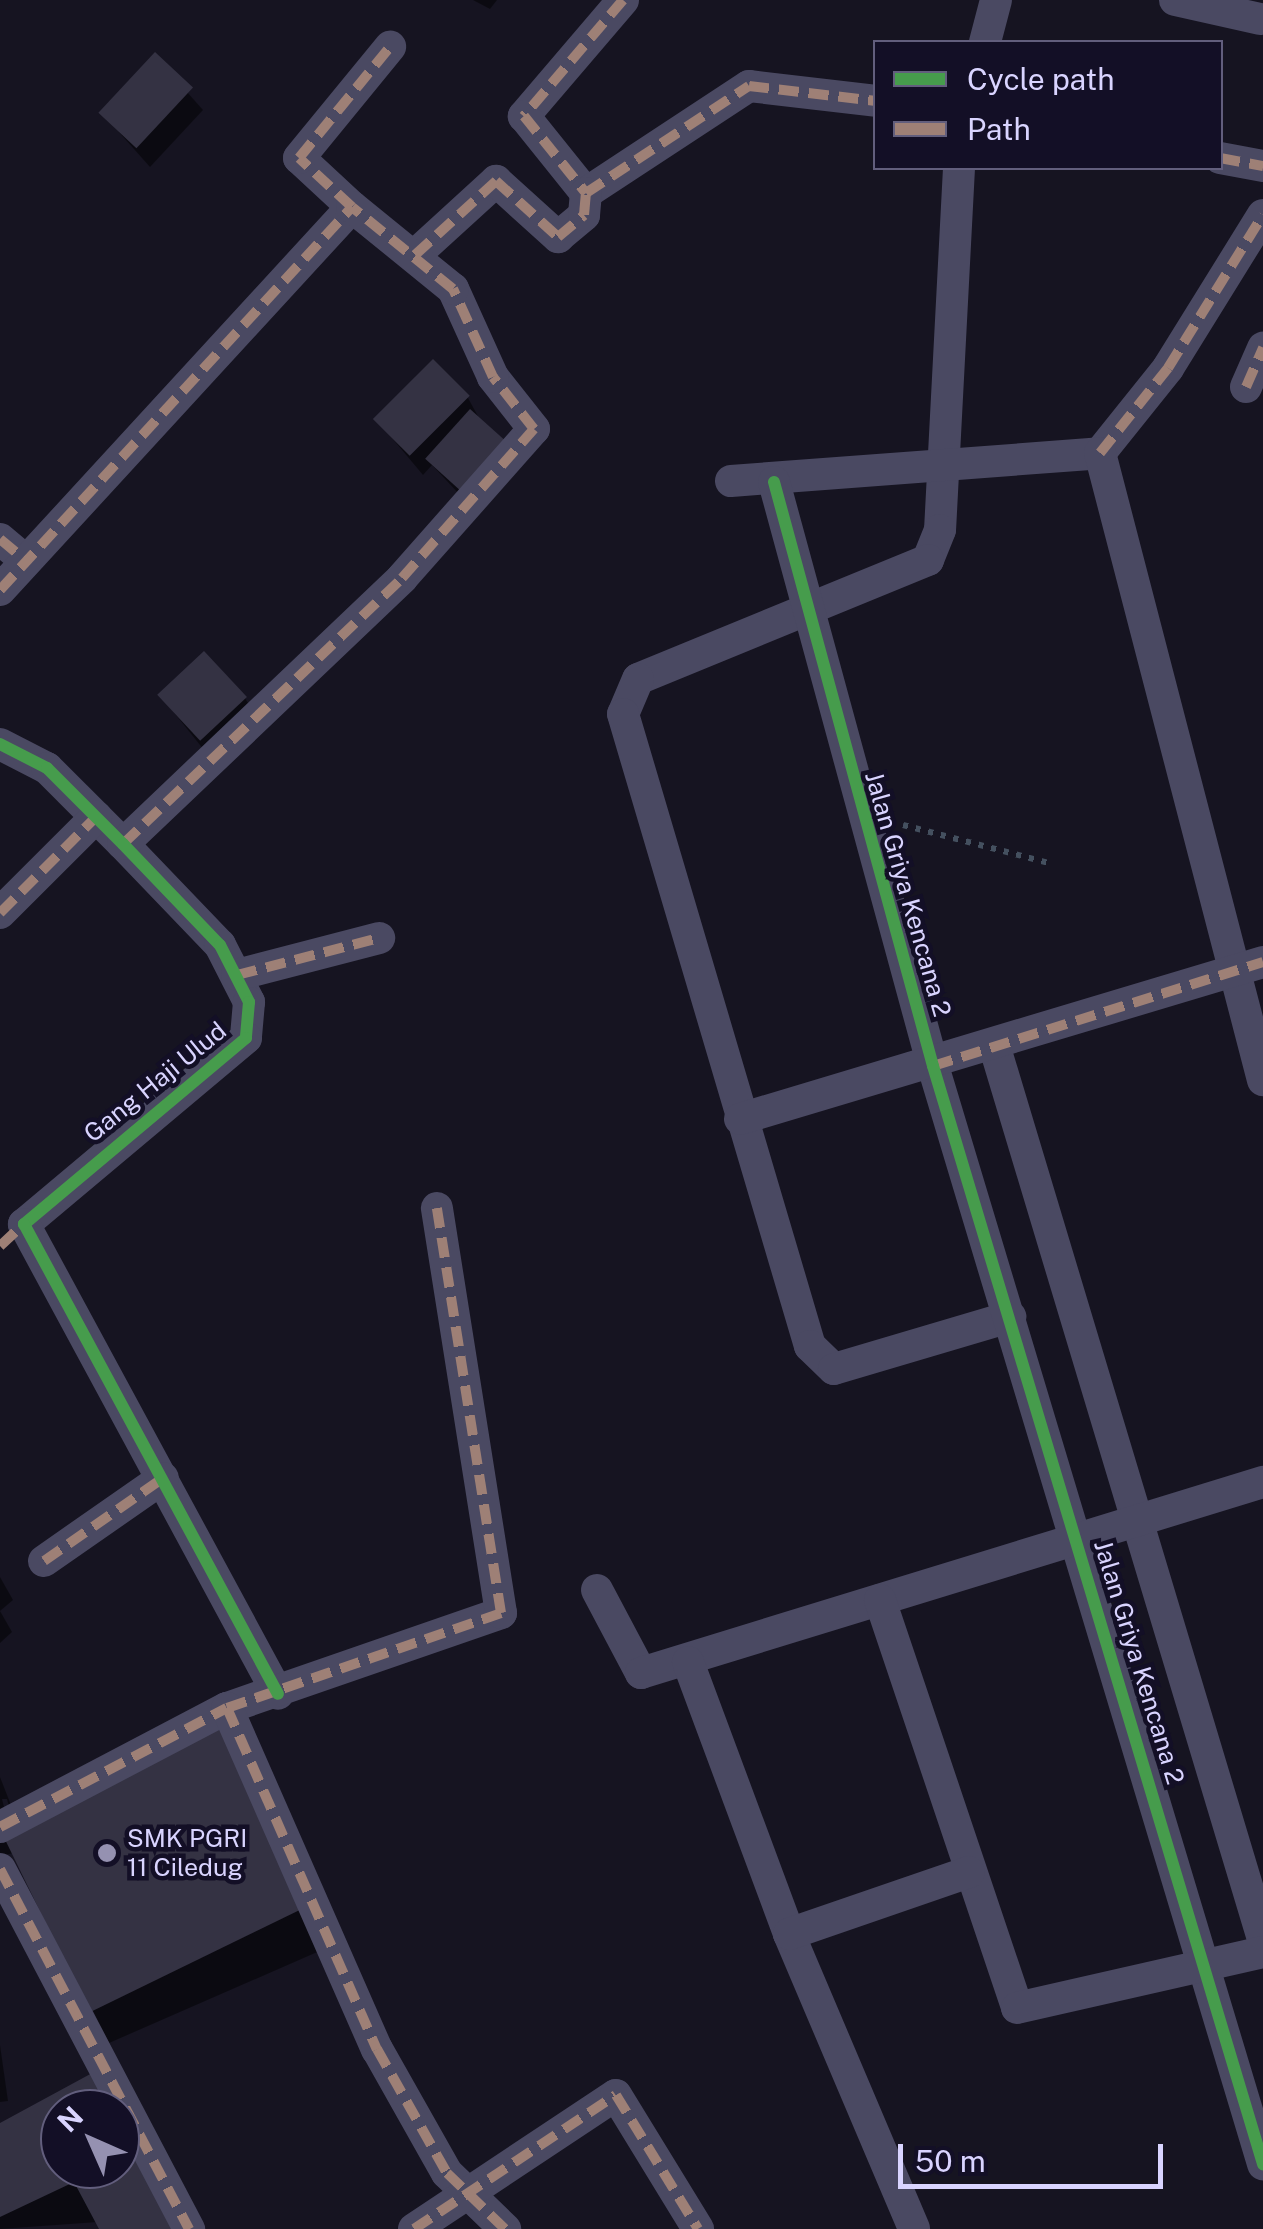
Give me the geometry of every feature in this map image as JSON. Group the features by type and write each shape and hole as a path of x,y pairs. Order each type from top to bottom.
{"street":[{"path":"415,255 496,180 558,237 584,215 586,193 524,116 624,0"},
{"path":"986,40 996,0"},
{"path":"1175,0 1260,19"},
{"path":"123,844 402,578 534,429 486,364 469,310 415,255 352,207 299,158 390,47"},
{"path":"586,193 749,86 873,101"},
{"path":"1223,159 1263,166"},
{"path":"958,170 940,530 928,560 638,678 623,714 740,1119 822,1362 834,1369 1010,1316"},
{"path":"0,590 12,549 237,342 352,207"},
{"path":"730,481 774,482 942,464 1100,453 1168,368 1263,215"},
{"path":"1246,387 1263,348"},
{"path":"1100,453 1248,966 1263,1080"},
{"name":"Jalan Griya Kencana 2","path":"774,482 932,1066 1210,1963 1263,2164"},
{"name":"Gang Haji Ulud","path":"0,744 47,768 220,945 237,976 252,1018 246,1038 16,1234"},
{"path":"0,913 96,817"},
{"path":"237,976 378,938"},
{"path":"740,1119 995,1048 1248,966"},
{"name":"Jalan Griya Kencana 2","path":"995,1048 1263,1939"},
{"path":"0,1827 228,1708 278,1694 500,1612 437,1208"},
{"path":"16,1234 163,1478 278,1694"},
{"path":"44,1561 163,1478"},
{"name":"Jalan Griya Kencana 2","path":"597,1590 634,1670 688,1662 1076,1537 1263,1482"},
{"path":"880,1600 1017,2008 1263,1952"},
{"path":"688,1662 789,1934 914,2229"},
{"path":"228,1708 376,2049 447,2173 476,2192 505,2229"},
{"path":"0,1869 188,2229"},
{"path":"789,1934 969,1872"},
{"path":"414,2229 476,2192 616,2095 698,2229"}],"path":[{"path":"862,815 1049,863"}],"building":[{"path":"155,52 193,87 136,148 98,113"},
{"path":"433,359 470,396 410,456 373,419"},
{"path":"470,409 506,441 461,491 425,459"},
{"path":"204,651 247,697 200,741 157,695"},
{"path":"218,1715 310,1905 89,2012 0,1829 0,1821"},
{"path":"94,2072 103,2089 63,2089"},
{"path":"40,2101 40,2189 59,2189 0,2217 0,2123"},
{"path":"140,2159 177,2229 99,2229 78,2189 140,2189"}],"marked path":[{"path":"623,0 524,116 586,193 749,86 873,101"},
{"path":"0,590 352,207 299,158 390,47"},
{"path":"1223,159 1263,166"},
{"path":"415,255 496,181 558,237 584,215 586,193"},
{"path":"123,844 402,578 534,429 493,377 453,289 352,207"},
{"path":"1100,453 1168,368 1263,215"},
{"path":"1246,387 1263,348"},
{"path":"0,539 24,559"},
{"path":"0,913 96,817"},
{"path":"237,975 379,938"},
{"path":"933,1066 1263,962"},
{"path":"227,1708 501,1613 437,1208"},
{"path":"0,1246 24,1224"},
{"path":"44,1561 163,1478"},
{"path":"0,1827 227,1708 377,2049 447,2173 505,2229"},
{"path":"0,1869 189,2229"},
{"path":"414,2229 616,2095 698,2229"}],"cycle path":[{"path":"774,482 933,1066 1263,2164"},
{"path":"0,744 47,768 123,844 220,945 249,1002 246,1038 24,1224 278,1694"}],"place":[{"name":"SMK PGRI 11 Ciledug","path":"107,1853"}]}
